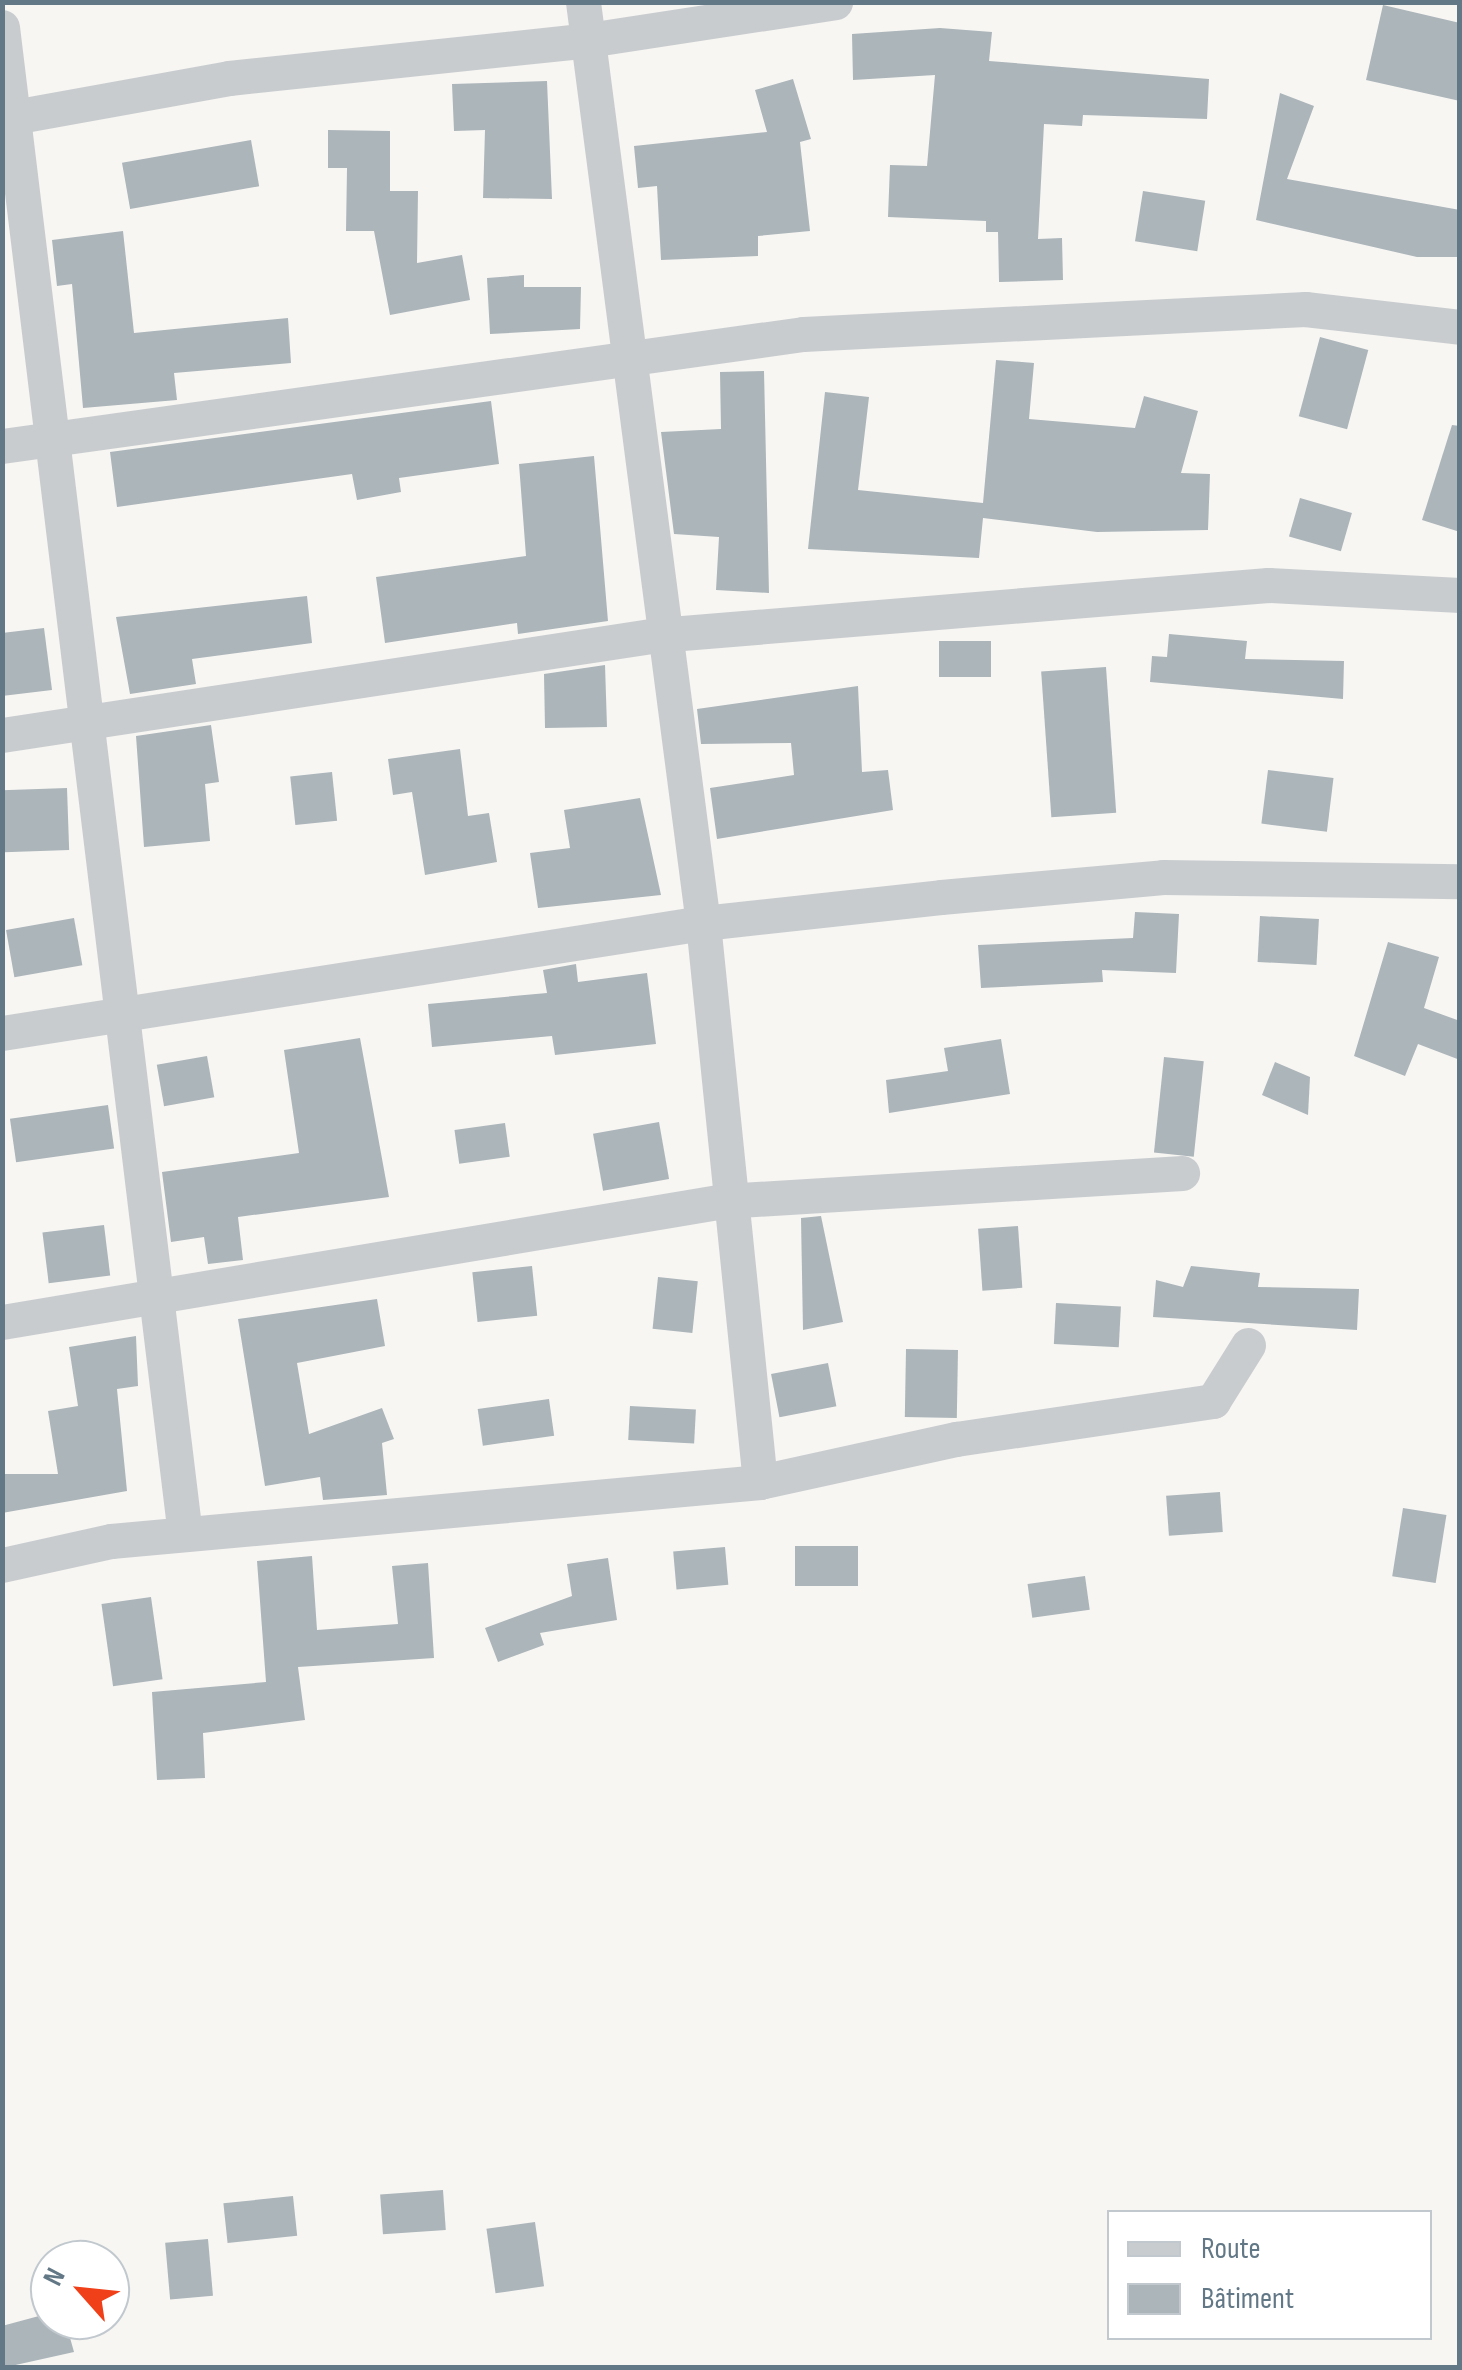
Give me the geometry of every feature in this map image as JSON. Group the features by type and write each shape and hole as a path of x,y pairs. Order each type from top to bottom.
{"street":[{"path":"583,2 630,355 658,635 703,922 724,1201 760,1482"},
{"path":"8,118 230,78 588,40 835,2"},
{"path":"2,28 8,118 93,722 128,1012 152,1299 185,1534"},
{"path":"2,446 630,355 803,334 1305,310 1460,327"},
{"path":"2,735 658,635 1268,585 1460,595"},
{"path":"2,1033 703,922 1164,877 1460,881"},
{"path":"2,1322 724,1201 1182,1173"},
{"path":"2,1565 44,1550 185,1534 760,1482 956,1439 1213,1400 1248,1345"}],"building":[{"path":"1383,5 1460,23 1460,101 1366,80"},
{"path":"940,28 992,32 989,61 1209,79 1207,119 1083,115 1082,126 1044,124 1038,239 1062,238 1063,280 999,282 998,232 986,232 986,221 888,217 890,165 927,166 935,75 853,80 852,34"},
{"path":"793,79 811,139 800,142 810,231 758,236 758,256 661,260 657,186 638,188 634,146 767,132 755,90"},
{"path":"547,81 552,199 483,198 485,130 454,131 452,84"},
{"path":"1280,93 1314,106 1287,179 1460,210 1460,257 1417,257 1256,220"},
{"path":"328,130 390,131 390,191 418,191 417,263 462,255 470,300 390,315 374,231 346,231 347,168 328,168"},
{"path":"251,140 259,186 130,209 122,163"},
{"path":"1143,191 1205,201 1197,251 1135,241"},
{"path":"123,231 134,333 288,318 291,363 174,373 177,400 83,408 72,284 57,286 52,240"},
{"path":"524,275 524,287 581,287 580,329 490,334 487,278"},
{"path":"1320,337 1368,350 1347,429 1299,416"},
{"path":"996,360 1034,363 1029,419 1135,428 1144,396 1198,411 1181,473 1210,474 1208,530 1097,532 983,518 979,558 808,549 825,392 869,397 858,490 983,503"},
{"path":"764,371 769,593 716,590 719,537 674,534 661,432 721,429 720,372"},
{"path":"491,401 499,464 399,478 401,492 357,500 352,474 117,507 110,452"},
{"path":"1452,425 1460,426 1460,532 1422,520"},
{"path":"594,456 608,621 518,634 517,623 385,643 376,577 526,556 519,464"},
{"path":"1300,498 1352,513 1341,551 1289,536"},
{"path":"307,596 312,643 192,659 196,684 130,694 116,617"},
{"path":"44,628 52,690 2,696 2,633"},
{"path":"1169,634 1247,641 1245,659 1344,661 1343,699 1150,682 1152,656 1167,657"},
{"path":"939,641 991,641 991,677 939,677"},
{"path":"605,665 607,727 545,728 544,674"},
{"path":"1106,667 1116,813 1051,817 1041,672"},
{"path":"858,686 862,772 888,770 893,810 717,839 710,788 794,775 791,743 701,744 697,709"},
{"path":"211,725 219,782 205,784 210,841 144,847 136,736"},
{"path":"460,749 468,816 489,813 497,862 425,875 412,792 393,795 388,759"},
{"path":"1268,770 1334,778 1327,832 1261,824"},
{"path":"332,772 337,821 295,825 290,776"},
{"path":"67,788 69,850 4,852 2,790"},
{"path":"640,798 661,895 538,908 530,853 570,848 564,810"},
{"path":"1135,912 1179,914 1176,973 1102,970 1103,982 981,988 978,945 1133,938"},
{"path":"1260,916 1319,919 1317,965 1258,962"},
{"path":"74,918 82,965 14,977 6,930"},
{"path":"1388,942 1439,957 1424,1008 1460,1021 1460,1060 1418,1044 1405,1076 1354,1056"},
{"path":"576,964 578,982 647,973 656,1044 555,1055 552,1036 432,1047 428,1004 547,993 543,970"},
{"path":"360,1038 389,1197 238,1217 243,1260 208,1264 204,1237 171,1242 162,1172 299,1153 284,1050"},
{"path":"1001,1039 1010,1094 889,1113 886,1080 948,1071 944,1048"},
{"path":"207,1056 214,1097 164,1106 157,1065"},
{"path":"1164,1057 1204,1061 1194,1157 1154,1152"},
{"path":"1275,1062 1310,1077 1308,1115 1262,1095"},
{"path":"108,1105 114,1149 16,1162 10,1119"},
{"path":"659,1122 669,1179 603,1191 593,1134"},
{"path":"505,1123 510,1157 459,1164 454,1130"},
{"path":"821,1216 843,1322 803,1330 801,1218"},
{"path":"104,1225 110,1276 49,1283 42,1233"},
{"path":"1018,1226 1022,1288 982,1291 978,1229"},
{"path":"532,1266 537,1316 478,1322 472,1272"},
{"path":"1191,1266 1260,1273 1258,1287 1359,1289 1357,1330 1153,1317 1156,1280 1183,1287"},
{"path":"658,1277 698,1281 692,1333 653,1329"},
{"path":"377,1299 385,1346 297,1363 309,1434 382,1408 394,1439 382,1443 387,1495 323,1500 320,1477 265,1486 238,1319"},
{"path":"1056,1303 1121,1306 1119,1347 1054,1344"},
{"path":"136,1336 138,1386 117,1389 127,1491 2,1513 2,1474 58,1474 48,1411 78,1406 69,1347"},
{"path":"906,1349 958,1350 957,1418 905,1417"},
{"path":"828,1363 836,1406 779,1417 771,1374"},
{"path":"549,1399 554,1436 483,1446 478,1409"},
{"path":"630,1406 696,1409 694,1443 628,1440"},
{"path":"1220,1492 1223,1532 1169,1536 1166,1496"},
{"path":"1403,1508 1446,1515 1436,1583 1392,1576"},
{"path":"795,1546 858,1546 858,1586 795,1586"},
{"path":"725,1547 728,1585 677,1589 673,1552"},
{"path":"312,1556 317,1630 398,1624 392,1566 428,1563 434,1658 298,1667 305,1720 203,1733 205,1778 157,1780 152,1692 266,1682 257,1561"},
{"path":"608,1558 617,1620 540,1633 544,1645 498,1662 485,1628 572,1596 567,1564"},
{"path":"1085,1576 1090,1610 1032,1618 1028,1584"},
{"path":"151,1597 163,1679 113,1686 101,1604"},
{"path":"443,2190 446,2230 383,2234 380,2194"},
{"path":"293,2196 297,2236 228,2243 223,2203"},
{"path":"535,2222 544,2286 496,2293 486,2229"},
{"path":"208,2239 213,2296 170,2300 165,2243"},
{"path":"30,2318 30,2340 71,2340 74,2352 2,2368 2,2326"}]}
